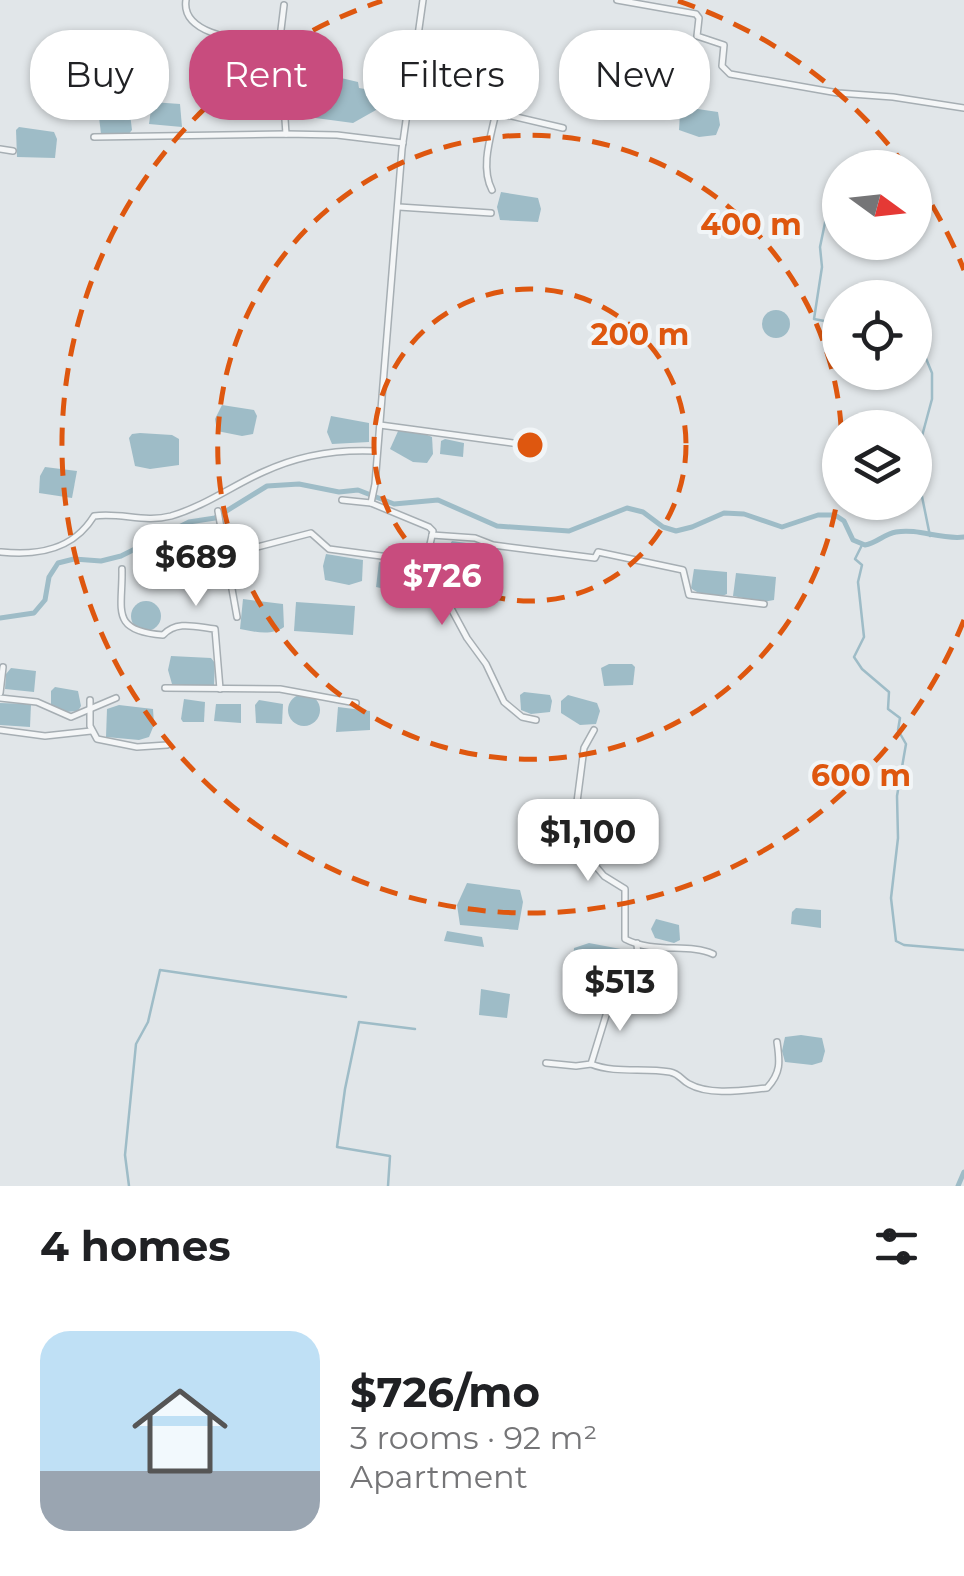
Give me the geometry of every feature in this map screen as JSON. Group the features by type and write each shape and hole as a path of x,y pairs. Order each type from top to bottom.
{"street":[{"path":"186,0 186,14 197,28 206,30"},
{"path":"371,500 403,142 423,0"},
{"path":"617,0 696,14 697,36 724,45 722,66 730,74 838,93 964,108"},
{"path":"281,30 284,5"},
{"path":"285,120 286,134"},
{"path":"492,190 488,182 488,150 494,120"},
{"path":"530,120 563,128"},
{"path":"94,137 286,134 403,142"},
{"path":"0,149 12,150"},
{"path":"399,207 490,212"},
{"path":"380,425 520,444 530,453"},
{"path":"1,552 46,552 78,537 94,516 151,520 175,514 298,458 338,451 377,451"},
{"path":"342,500 371,500 429,526 432,535 426,562 467,638 486,664 504,702 522,717 536,720"},
{"path":"218,511 237,618"},
{"path":"227,555 311,533 329,549 426,562"},
{"path":"432,535 595,558 598,552 634,558 684,570 689,595 764,604"},
{"path":"122,568 121,619 138,632 163,636 171,626 178,625 216,629 220,689"},
{"path":"3,667 0,696 37,702 71,717 90,704 116,698"},
{"path":"165,688 280,690 356,702"},
{"path":"90,704 92,731 103,742 137,747 167,745"},
{"path":"0,730 44,736 92,731"},
{"path":"594,730 584,748 575,808 576,835 604,876 625,889 624,936 638,944 679,950 698,948 713,954"},
{"path":"592,1064 611,999 630,989 636,978 640,963 638,944"},
{"path":"546,1063 668,1072 681,1076 689,1085 736,1091 767,1088 780,1067 777,1042"}],"water":[{"path":"343,78 358,82 363,89 363,117 353,123 330,120 343,120"},
{"path":"169,103 180,104 182,127 149,124 150,120 169,120"},
{"path":"710,111 718,112 720,125 716,135 699,137 679,130 680,120 710,120"},
{"path":"99,120 131,120 132,130 128,135 101,134"},
{"path":"19,127 54,132 55,158 17,157"},
{"path":"501,192 538,198 538,222 500,220 497,207"},
{"path":"776,310 786,314 790,324 786,334 776,338 766,334 762,324 766,314"},
{"path":"222,405 254,410 257,416 253,434 217,431 215,419"},
{"path":"331,416 369,423 369,442 332,444 327,432"},
{"path":"399,429 432,437 433,454 427,463 413,462 390,449"},
{"path":"140,433 179,439 179,465 150,469 135,466 129,438"},
{"path":"441,441 464,443 463,457 440,454"},
{"path":"45,467 77,471 72,498 39,493"},
{"path":"452,541 488,546 491,557 486,571 445,568"},
{"path":"326,554 363,560 362,581 349,585 325,580"},
{"path":"379,562 410,566 413,576 408,590 376,587"},
{"path":"694,569 727,572 727,594 709,596 691,588"},
{"path":"736,573 776,577 774,600 763,602 733,596"},
{"path":"243,599 283,604 284,627 269,632 240,629"},
{"path":"146,601 160,610 161,616 152,630 146,631 132,622 131,616 140,602"},
{"path":"296,602 355,606 353,635 294,631"},
{"path":"171,656 211,658 215,663 214,685 172,684 168,670"},
{"path":"632,664 633,685 604,686 601,668"},
{"path":"11,668 36,671 34,692 5,689 6,674"},
{"path":"55,687 78,691 78,711 66,712 51,705 51,691"},
{"path":"304,694 315,699 320,710 315,721 304,726 293,721 288,710 293,699"},
{"path":"520,695 550,695 550,712 531,714 521,710"},
{"path":"568,695 597,703 600,711 596,724 580,725 561,713 561,701"},
{"path":"184,699 205,702 204,722 183,722"},
{"path":"259,700 283,704 282,724 256,723 255,705"},
{"path":"0,703 31,704 30,727 0,725"},
{"path":"216,704 241,704 241,723 214,721"},
{"path":"119,705 153,709 154,725 149,737 106,737 107,709"},
{"path":"338,707 370,711 370,730 336,732"},
{"path":"467,883 520,890 523,902 518,930 460,925 457,905"},
{"path":"796,908 821,910 821,928 791,924"},
{"path":"656,919 679,925 680,940 674,943 655,938 651,929"},
{"path":"447,931 482,937 484,947 444,941"},
{"path":"589,943 626,950 628,965 621,983 572,978 574,948"},
{"path":"481,989 510,994 507,1018 479,1015"},
{"path":"785,1037 822,1038 822,1062 785,1062"}],"waterway":[{"path":"822,237 814,319 822,321"},
{"path":"930,536 915,462 932,390"},
{"path":"0,618 34,613 45,600 49,577 58,563 121,556 189,522 215,518 267,486 299,484 339,492 358,490 394,504 438,500 497,526 569,531 627,508 643,512 663,527 676,531 724,513 744,514 782,527 818,515 835,515 844,521 853,540 865,545 905,531 964,537"},
{"path":"862,545 855,559 862,565 858,582 864,637 854,657 889,692 888,709 900,718 898,730 906,744 897,796 898,838 891,898 896,941 964,950"},
{"path":"129,1186 125,1155 136,1044 148,1022 160,970 346,997"},
{"path":"388,1186 390,1156 337,1147 345,1089 359,1022 415,1029"},
{"path":"958,1186 964,1172"}]}
